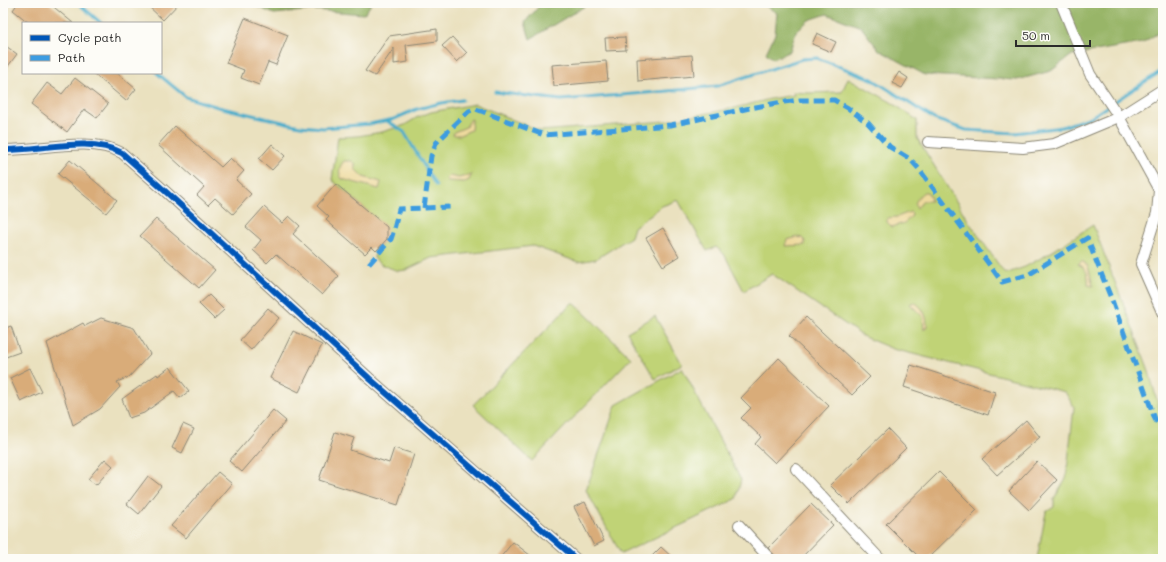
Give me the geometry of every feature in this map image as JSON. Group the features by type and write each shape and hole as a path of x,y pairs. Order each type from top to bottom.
{"street":[{"path":"1061,3 1090,74 1116,113 1159,190 1157,213 1141,264 1163,314"},
{"path":"928,142 1023,148 1054,144 1163,89"},
{"path":"3,150 20,151 93,144 114,148 122,153 375,383 576,559"},
{"path":"796,469 880,559"},
{"path":"739,525 770,559"}],"green space":[{"path":"248,3 372,3 364,14 313,10 274,14"},
{"path":"542,3 590,3 530,39 525,22"},
{"path":"761,3 1163,3 1163,30 1142,43 1072,55 1051,71 1017,80 925,75 879,50 861,27 827,14 809,20 796,31 790,51 773,59 766,53 775,34 777,13"},
{"path":"848,78 891,102 917,120 917,138 969,222 1005,274 1025,267 1093,225 1148,368 1159,408 1163,415 1163,559 1037,559 1046,512 1054,507 1054,499 1066,479 1074,407 1065,392 893,349 864,337 772,274 744,291 724,254 716,247 707,251 678,200 662,206 634,227 631,237 596,259 578,262 533,246 431,258 406,270 398,271 380,264 374,258 376,251 387,239 386,227 332,180 338,137 358,136 382,132 405,125 416,118 431,112 475,104 540,131 666,121 794,95 793,92 842,92"},
{"path":"573,302 631,358 532,461 473,405"},
{"path":"655,316 682,364 655,379 627,332"},
{"path":"682,368 741,480 736,499 621,554 586,490 616,405"}],"sand":[{"path":"472,119 471,130 460,135 453,134 454,132 466,127"},
{"path":"344,161 352,161 355,164 355,169 363,177 381,182 379,189 342,179 340,170"},
{"path":"472,174 469,180 465,182 448,181 446,179 449,176 459,178"},
{"path":"924,192 927,192 931,201 923,201 917,208 915,204 919,196"},
{"path":"910,212 912,213 911,217 904,223 892,227 887,222 887,218 897,217"},
{"path":"798,237 805,241 805,245 785,246 787,240"},
{"path":"1082,261 1088,266 1093,286 1088,285 1087,273 1084,268 1078,264"},
{"path":"914,302 920,306 925,315 927,326 924,330 923,317 910,304"}],"building":[{"path":"18,3 49,3 72,22 28,22 13,10"},
{"path":"145,3 179,3 163,20"},
{"path":"245,18 288,35 276,65 268,62 259,85 241,78 244,70 226,63"},
{"path":"437,29 437,41 406,45 408,62 394,64 394,48 375,76 365,71 389,36"},
{"path":"817,33 836,42 831,52 812,44"},
{"path":"452,37 467,53 457,62 442,46"},
{"path":"625,37 626,50 606,51 605,38"},
{"path":"3,44 17,54 3,73"},
{"path":"692,55 694,76 638,81 637,59"},
{"path":"606,61 608,81 554,86 552,65"},
{"path":"899,72 908,78 902,88 892,83"},
{"path":"94,74 118,74 136,89 126,101"},
{"path":"75,78 108,104 97,118 84,109 67,132 31,104 47,83 62,94"},
{"path":"175,126 221,167 230,158 244,171 236,180 251,194 233,214 215,198 208,205 197,195 204,187 158,145"},
{"path":"272,144 285,156 272,170 259,159"},
{"path":"70,160 117,200 106,213 58,174"},
{"path":"336,184 387,227 387,239 376,251 372,247 365,254 326,220 329,217 317,206"},
{"path":"264,207 282,223 289,216 300,226 293,234 339,276 322,295 276,254 267,263 253,250 261,240 246,227"},
{"path":"156,219 215,270 199,288 140,236"},
{"path":"663,228 679,256 663,266 646,238"},
{"path":"209,295 224,310 214,319 199,304"},
{"path":"268,308 279,318 251,350 240,340"},
{"path":"806,317 870,377 852,395 789,336"},
{"path":"101,318 134,328 150,354 129,377 117,382 120,387 100,409 73,425 47,343 83,323 85,326"},
{"path":"11,326 20,352 3,358 3,329"},
{"path":"293,331 322,345 299,392 270,378"},
{"path":"779,358 829,406 775,463 755,444 761,437 741,418 751,408 741,398"},
{"path":"911,365 995,392 988,415 904,387"},
{"path":"170,367 189,391 180,398 174,391 144,413 129,418 122,399 157,374 158,376"},
{"path":"30,368 42,392 21,402 10,378"},
{"path":"273,410 286,421 242,472 229,461"},
{"path":"1026,420 1040,437 997,475 982,459"},
{"path":"183,424 194,429 182,453 172,448"},
{"path":"888,429 906,448 849,504 830,485"},
{"path":"335,432 354,438 350,450 389,463 394,448 414,454 398,505 319,480"},
{"path":"105,459 113,466 96,485 88,479"},
{"path":"1037,461 1057,480 1029,510 1009,491"},
{"path":"218,472 232,484 186,538 171,526"},
{"path":"939,472 977,510 927,559 921,559 886,524"},
{"path":"148,476 161,486 139,514 127,504"},
{"path":"585,502 604,541 594,546 574,507"},
{"path":"811,504 833,525 800,559 778,559 768,548"},
{"path":"513,542 535,559 499,559"},
{"path":"661,547 674,559 649,559"}],"waterway":[{"path":"78,3 100,22"},
{"path":"495,92 561,100 717,86 802,59 817,58 872,79 934,119 966,130 1015,133 1062,127 1091,117 1163,70"},
{"path":"158,74 186,97 218,107 300,126 323,128 370,124 394,119 417,109 462,100"},
{"path":"387,121 404,132 436,186"}],"marked path":[{"path":"424,208 431,156 436,143 469,111 476,109 544,135 671,125 777,103 800,100 834,100 848,108 868,123 890,147 910,159 919,169 1002,282 1028,275 1087,238 1113,303 1155,419 1163,431"},
{"path":"369,264 391,239 399,209 450,207"}],"cycle path":[{"path":"3,150 80,144 95,145 122,153 369,378 576,559"}]}
